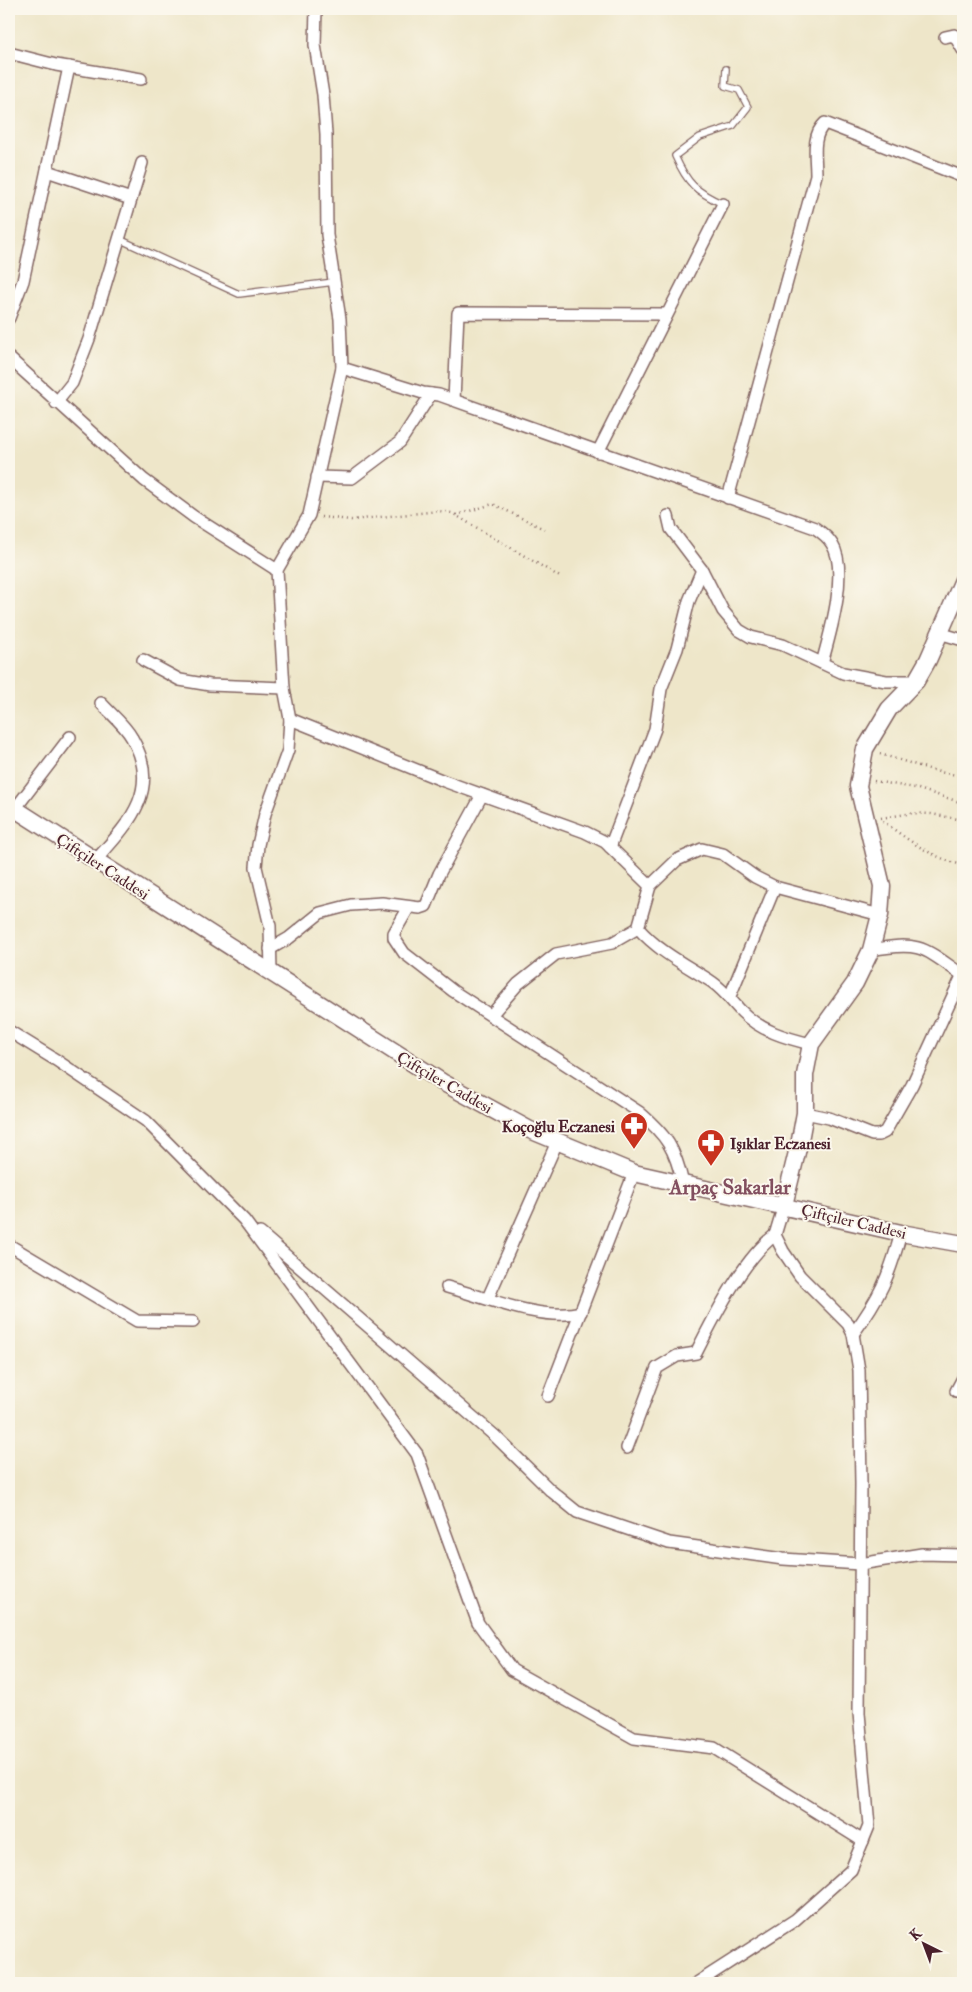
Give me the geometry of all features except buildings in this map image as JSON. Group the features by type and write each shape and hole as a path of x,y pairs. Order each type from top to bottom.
{"street":[{"path":"271,974 270,926 256,867 265,814 288,750 290,719 284,688 277,570 309,515 342,368 342,346 336,282 327,235 326,134 324,94 315,45 316,9"},
{"path":"945,36 954,35 963,50"},
{"path":"9,53 69,67 141,79"},
{"path":"9,318 23,282 69,67"},
{"path":"728,498 816,175 815,141 819,129 825,123 963,177"},
{"path":"56,403 72,384 83,356 142,163"},
{"path":"47,171 131,199"},
{"path":"598,452 723,204"},
{"path":"454,400 458,313 668,314"},
{"path":"9,358 56,403 144,480 194,517 277,570"},
{"path":"342,368 454,400 815,528 833,545 836,558 838,590 822,663"},
{"path":"318,477 352,478 400,442 431,394"},
{"path":"668,516 671,529 702,570 723,611 739,630 751,637 782,645 842,673 886,681 916,681"},
{"path":"610,847 655,729 661,688 677,649 689,601 702,570"},
{"path":"626,1448 657,1368 677,1356 696,1353 745,1267 763,1244 775,1235 784,1205 805,1113 805,1075 811,1044 855,983 870,950 880,914 882,886 873,819 858,786 864,749 889,709 916,681 928,660 963,580"},
{"path":"939,632 963,640"},
{"path":"143,660 180,680 210,685 284,688"},
{"path":"96,861 123,829 140,803 144,780 142,759 131,736 102,703"},
{"path":"290,719 482,795 568,825 610,847 650,886"},
{"path":"12,807 70,737"},
{"path":"270,949 289,938 320,913 351,905 382,903 420,908 426,906 439,874 482,795"},
{"name":"Çiftçiler Caddesi","path":"12,807 442,1082 530,1130 634,1172 901,1233 963,1244"},
{"path":"492,1014 518,984 556,954 612,943 638,928 650,886 677,860 702,849 723,854 755,877 775,887 880,914"},
{"path":"730,996 775,887"},
{"path":"409,907 394,933 394,938 404,953 453,991 492,1014 571,1069 639,1112 659,1128 677,1156 683,1184"},
{"path":"638,928 650,942 730,996 742,1012 757,1024 780,1036 811,1044"},
{"path":"805,1113 829,1118 872,1135 879,1135 885,1132 912,1085 962,974 924,948 912,945 870,950"},
{"path":"9,1031 56,1060 146,1121 244,1220 495,1436 550,1490 577,1512 669,1543 783,1559 860,1564 922,1554 963,1555"},
{"path":"488,1298 557,1142"},
{"path":"548,1396 634,1172"},
{"path":"244,1220 417,1454 478,1624 512,1670 634,1738 714,1748 862,1841"},
{"path":"853,1334 879,1297 889,1276 901,1233"},
{"path":"697,1983 795,1920 851,1870 869,1826 858,1713 861,1429 858,1370 853,1334 848,1324 800,1276 775,1235"},
{"path":"9,1245 137,1321 193,1322"},
{"path":"448,1286 533,1311 572,1314 580,1312"},
{"path":"956,1391 963,1378"}],"lane":[{"path":"723,204 702,194 684,177 674,156 700,137 733,126 748,107 739,90 725,86 726,69"},
{"path":"119,239 239,294 336,282"}],"path":[{"path":"456,515 493,504 544,529"},
{"path":"309,515 351,520 439,511 456,515 560,577"},
{"path":"864,749 902,762 963,776"},
{"path":"858,778 915,788 963,803"},
{"path":"873,819 913,814 931,814 963,820"},
{"path":"873,819 921,848 946,860 963,865"}],"place":[{"name":"Koçoğlu Eczanesi","path":"634,1150"},
{"name":"Işıklar Eczanesi","path":"711,1167"}],"district":[{"name":"Arpaç Sakarlar","path":"730,1187"}]}
